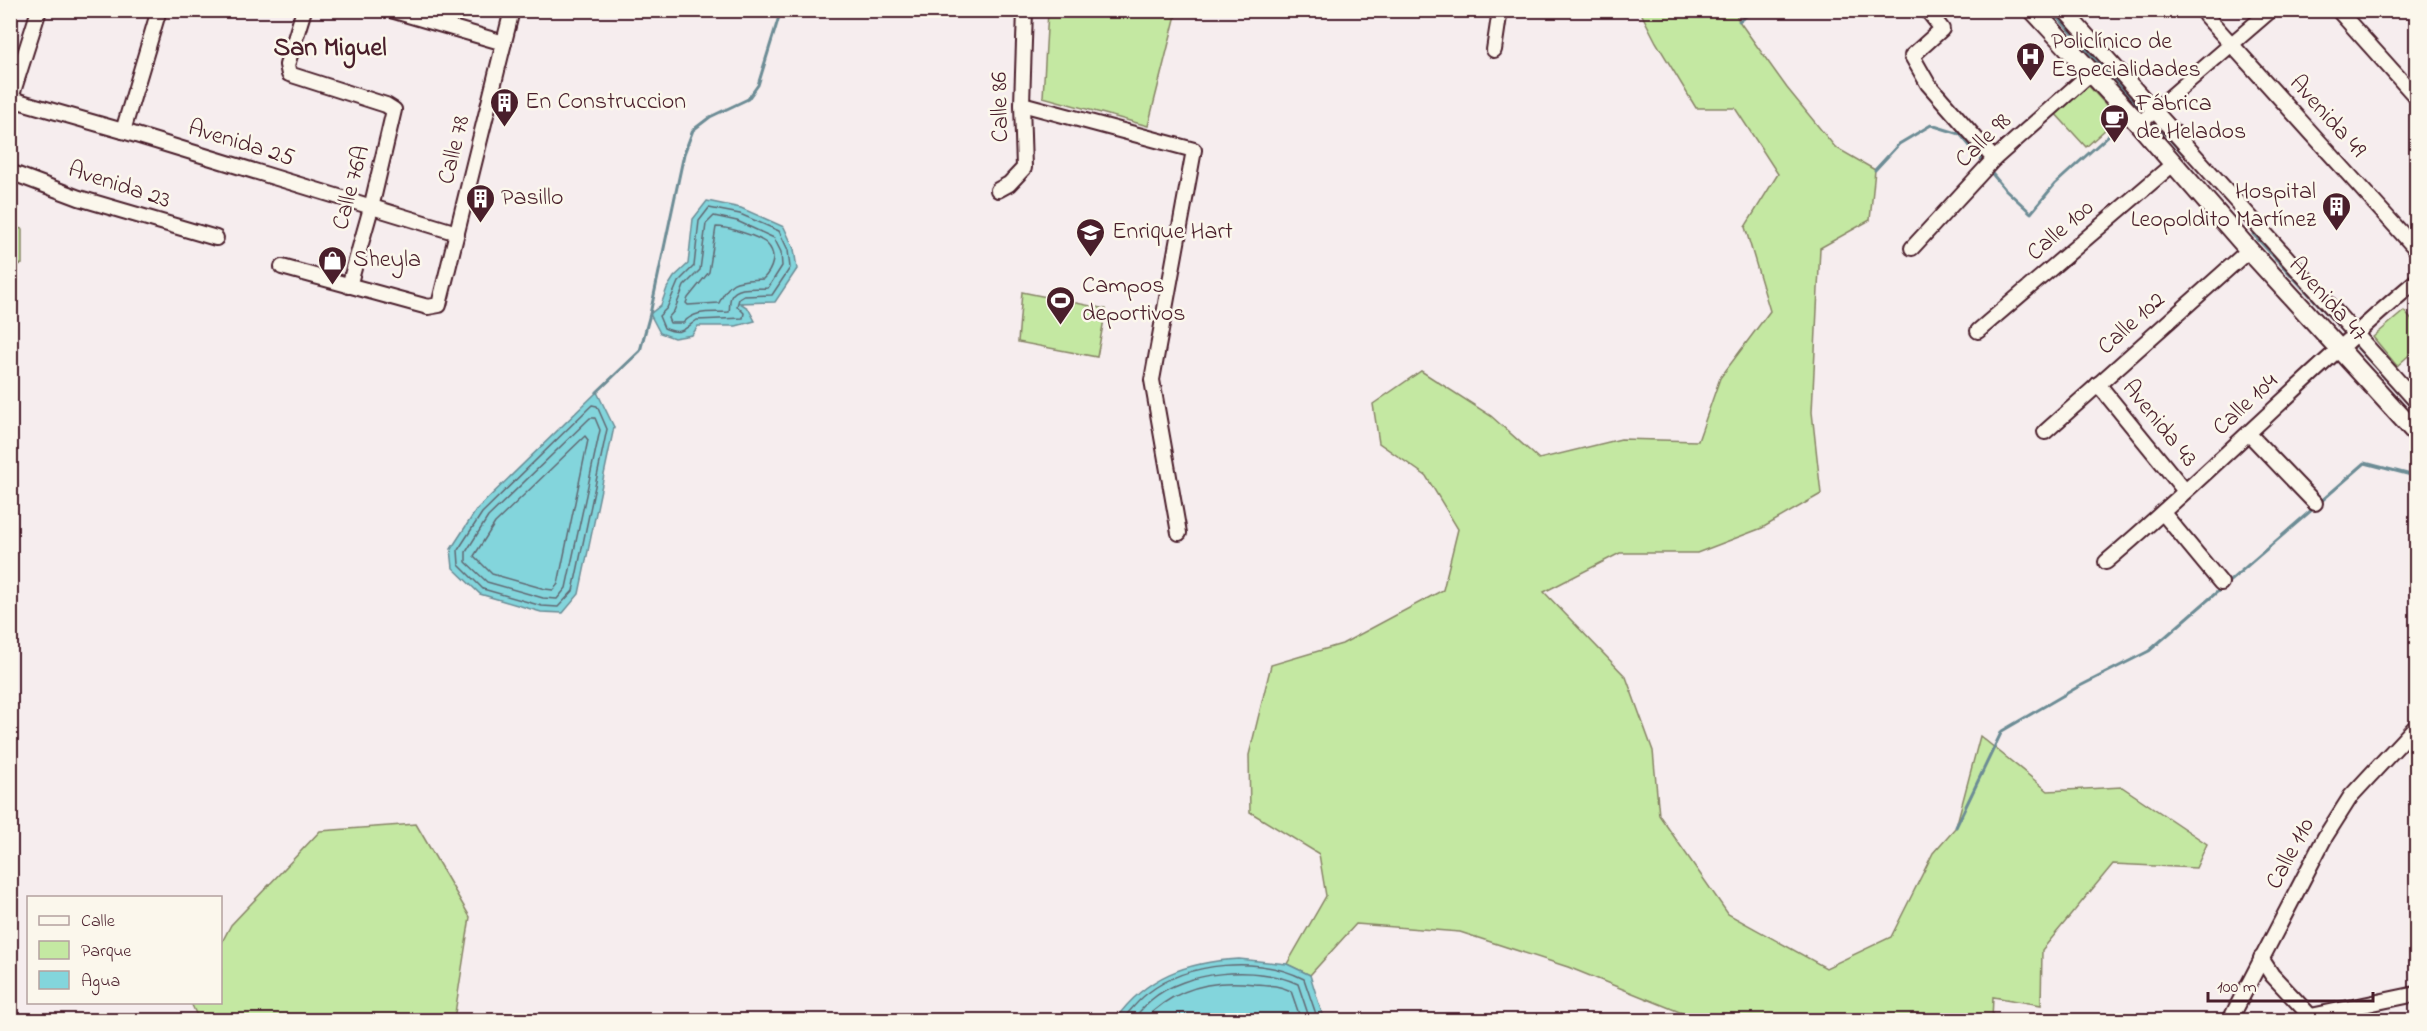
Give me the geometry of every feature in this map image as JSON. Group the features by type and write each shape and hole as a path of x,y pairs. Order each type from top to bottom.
{"main road":[{"name":"Avenida 47","path":"2033,10 2139,124 2249,250 2416,434"}],"street":[{"path":"11,100 39,10"},
{"path":"123,131 159,10"},
{"name":"Calle 76A","path":"304,10 286,65 289,74 386,105 394,110 371,208 349,286"},
{"path":"391,10 436,17 504,44"},
{"name":"Calle 78","path":"349,286 428,307 435,307 441,300 512,10"},
{"name":"Calle 86","path":"998,190 1009,184 1024,168 1022,104 1024,10"},
{"path":"1494,50 1500,10"},
{"path":"1927,10 1942,29 1912,56 1928,84 1994,159"},
{"name":"Avenida 47","path":"2064,10 2416,401"},
{"path":"2139,124 2271,10"},
{"path":"2338,10 2416,98"},
{"name":"Avenida 49","path":"2205,15 2416,249"},
{"name":"Calle 98","path":"1912,248 1994,159 2092,72"},
{"name":"Avenida 25","path":"11,100 123,131 457,233"},
{"path":"1022,104 1194,150 1152,380 1179,533"},
{"name":"Calle 100","path":"1978,331 2173,164"},
{"name":"Avenida 23","path":"10,172 79,198 216,238"},
{"path":"2212,208 2229,194"},
{"name":"Calle 102","path":"2045,432 2249,250"},
{"path":"282,267 349,286"},
{"name":"Calle 104","path":"2106,562 2249,434 2354,334 2416,282"},
{"name":"Avenida 43","path":"2098,384 2185,491"},
{"path":"2249,434 2316,503"},
{"path":"2163,513 2221,583"},
{"name":"Calle 110","path":"2230,1020 2325,837 2351,796 2416,726"},
{"path":"2261,958 2272,975 2312,1018 2416,994"}],"green space":[{"path":"1734,10 1739,21 1787,88 1835,147 1875,170 1870,220 1820,248 1812,412 1821,494 1762,528 1697,553 1620,553 1544,592 1626,677 1653,751 1659,815 1728,914 1826,968 1891,937 1933,853 1956,827 1980,736 2048,791 2122,787 2207,844 2196,868 2113,864 2042,950 2041,1005 1993,997 1992,1020 1713,1020 1682,1013 1568,967 1460,932 1356,924 1310,975 1287,964 1326,896 1319,854 1250,812 1249,755 1271,665 1342,644 1443,590 1458,529 1426,476 1379,443 1373,404 1421,371 1491,416 1539,459 1621,439 1698,441 1720,378 1770,311 1745,227 1778,174 1735,108 1696,108 1640,11"},
{"path":"1048,11 1177,11 1148,126 1043,97"},
{"path":"2085,82 2118,118 2086,147 2053,111"},
{"path":"10,226 22,229 22,264 11,266"},
{"name":"Campos deportivos","path":"1022,292 1106,309 1097,357 1018,342"},
{"path":"2404,311 2416,325 2416,349 2397,366 2373,337"},
{"path":"416,824 470,917 455,1013 447,1020 199,1020 191,1004 222,1004 222,942 231,925 320,831"}],"water":[{"path":"707,201 741,208 784,227 794,249 797,269 775,302 740,303 748,308 755,321 736,326 698,326 692,335 674,338 660,333 650,314 661,305 674,277 688,264 693,219"},
{"path":"597,392 614,427 579,594 563,613 541,612 480,594 453,568 451,549 477,509"},
{"path":"1239,959 1287,964 1310,975 1324,1020 1115,1020 1140,992 1169,974 1202,964"}],"waterway":[{"path":"597,392 640,351 684,154 693,130 710,117 748,99 758,85 781,10"},
{"path":"1739,21 1755,10"},
{"path":"2051,10 2075,36"},
{"path":"2084,47 2140,108"},
{"path":"2154,122 2183,154"},
{"path":"1989,170 2004,188 2031,213 2055,184 2121,124"},
{"path":"1875,170 1899,144 1931,125 1960,134 1984,163"},
{"path":"2253,234 2344,332"},
{"path":"2356,346 2416,412"},
{"path":"2319,503 2365,463 2416,475"},
{"path":"1956,827 2002,731 2076,688 2149,651 2314,508"}],"place":[{"name":"Policlínico de Especialidades","path":"2030,82"},
{"name":"En Construccion","path":"504,128"},
{"name":"Fábrica de Helados","path":"2115,144"},
{"name":"Pasillo","path":"480,224"},
{"name":"Hospital Leopoldito Martínez","path":"2337,232"},
{"name":"Enrique Hart","path":"1091,258"},
{"name":"Sheyla","path":"332,286"},
{"name":"Campos deportivos","path":"1061,326"}],"district":[{"name":"San Miguel","path":"330,49"}]}
